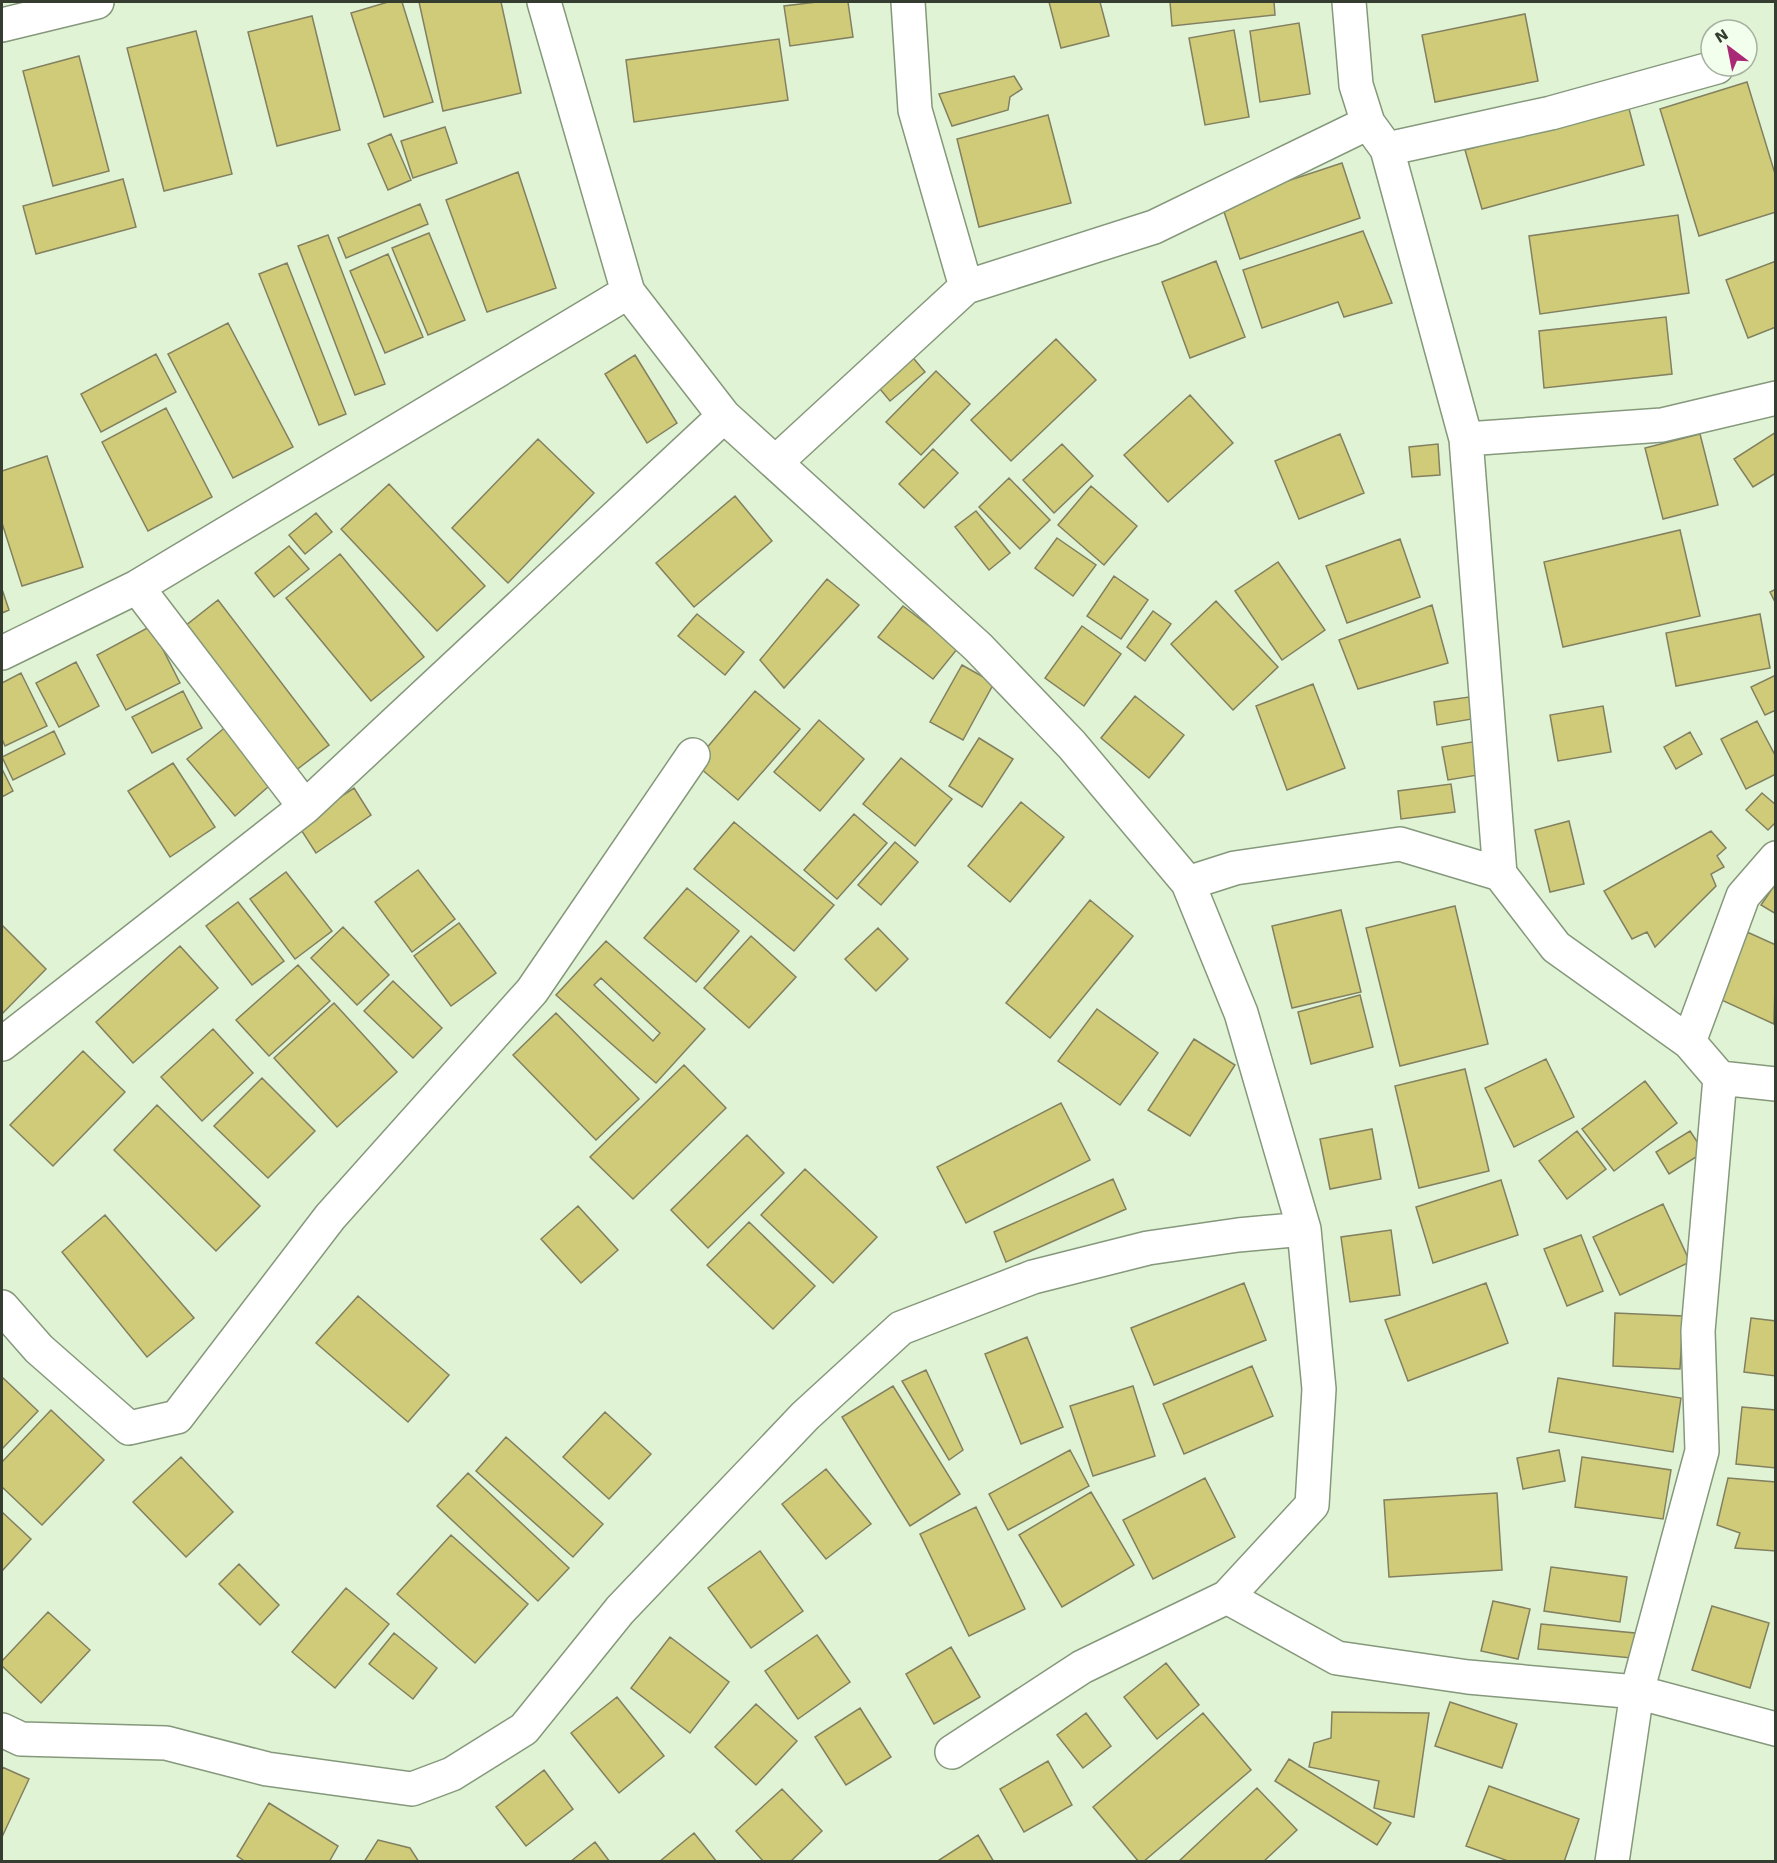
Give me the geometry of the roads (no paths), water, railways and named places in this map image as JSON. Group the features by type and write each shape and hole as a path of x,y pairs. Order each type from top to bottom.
{"street":[{"path":"2,25 97,2"},
{"path":"544,2 628,292 724,416 978,647 1072,745 1188,883 1241,1013 1304,1228 1319,1389 1312,1505 1227,1597 1082,1667 952,1752"},
{"path":"908,2 915,110 966,287"},
{"path":"1349,2 1356,85 1368,123 1387,149 1466,439 1500,874 1556,947 1689,1042 1720,1078 1776,1084"},
{"path":"1387,149 1551,113 1699,72"},
{"path":"776,462 966,287 1154,227 1368,123"},
{"path":"2,653 137,587 628,292"},
{"path":"1466,439 1662,425 1776,398"},
{"path":"2,1044 305,807 724,416"},
{"path":"137,587 305,807"},
{"path":"2,1307 39,1349 129,1428 177,1417 330,1217 532,991 693,755"},
{"path":"1188,883 1234,868 1400,844 1500,874"},
{"path":"1689,1042 1743,896 1776,858"},
{"path":"1612,1862 1637,1692 1702,1451 1698,1332 1720,1078"},
{"path":"2,1730 21,1739 166,1743 267,1769 412,1789 452,1774 524,1729 620,1610 806,1416 901,1328 1033,1277 1148,1248 1238,1234 1304,1228"},
{"path":"1227,1597 1337,1658 1468,1677 1637,1692 1776,1730"}]}
